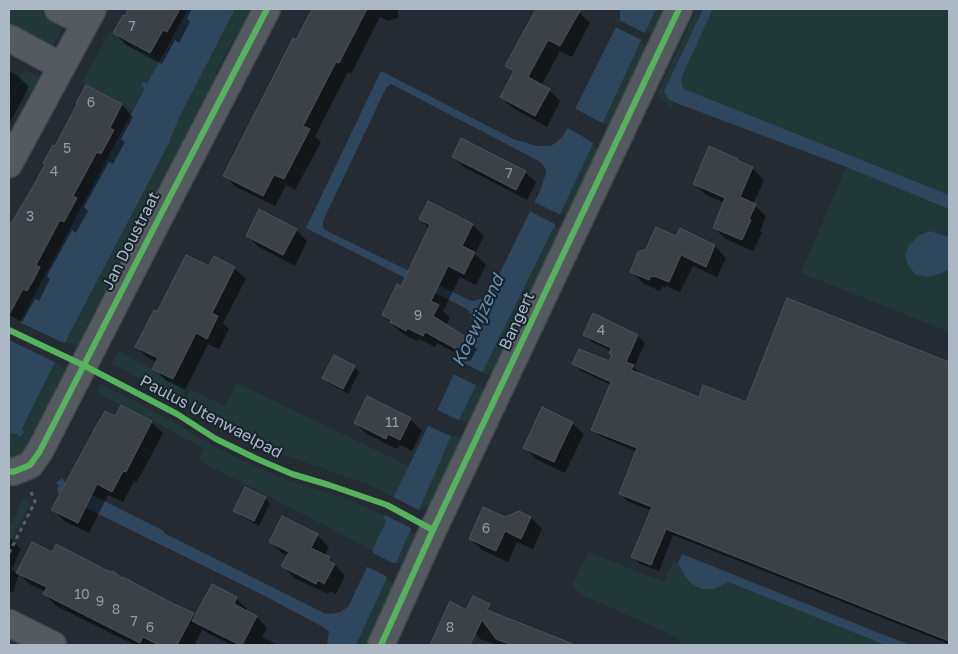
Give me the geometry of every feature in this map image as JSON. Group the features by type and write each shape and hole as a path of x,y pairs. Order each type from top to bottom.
{"street":[{"path":"9,164 89,16 58,9"},
{"name":"Jan Doustraat","path":"15,469 30,465 40,451 267,9"},
{"name":"Bangert","path":"381,645 433,530 679,9"},
{"path":"9,38 61,66"},
{"path":"9,622 53,645"}],"path":[{"path":"9,553 35,502 15,469"}],"green space":[{"path":"9,9 41,9 65,23 51,49 9,28"},
{"path":"235,9 255,9 238,42 233,40 216,73 220,76 102,308 98,306 87,326 91,329 81,350 74,349 75,346 66,342 168,145 179,118"},
{"path":"656,9 668,9 654,36 645,32"},
{"path":"697,9 703,9 664,91 668,99 674,102 672,108 657,94"},
{"path":"713,9 949,9 949,195 684,89 681,80 683,74"},
{"path":"110,32 161,59 147,85 143,83 141,86 145,88 133,110 82,82"},
{"path":"641,42 646,49 614,125 602,123"},
{"path":"24,69 43,80 35,94 20,87 9,107 9,98"},
{"path":"592,144 600,153 572,213 561,215 559,213"},
{"path":"846,167 949,209 949,237 930,231 916,275 927,277 940,274 949,269 949,332 801,273"},
{"path":"555,225 562,235 497,372 486,374 482,372"},
{"path":"118,351 186,387 180,399 112,364"},
{"path":"55,362 64,369 66,367 71,369 30,449 20,458 9,459 9,433 15,434 22,430"},
{"path":"237,383 409,466 394,497 367,484 287,456 253,441 184,402 190,389 225,406"},
{"path":"476,383 481,386 487,395 473,423 468,424 459,420"},
{"path":"101,384 173,421 239,459 290,481 349,499 384,516 386,521 372,550 198,460 204,449 152,420 97,393"},
{"path":"452,434 459,437 461,443 432,511 426,507 419,509"},
{"path":"23,498 31,502 9,546 9,529"},
{"path":"410,530 413,534 420,536 406,564 396,563"},
{"path":"589,552 664,582 673,561 678,563 685,576 714,589 728,582 885,645 682,645 677,637 582,595 572,585"},
{"path":"387,578 397,586 368,645 356,645"}],"water":[{"path":"188,9 235,9 179,118 168,145 55,362 22,429 24,433 19,437 17,434 9,433 9,342 145,88 141,86 143,82 147,84"},
{"name":"Koewijzend","path":"620,9 656,9 555,225 452,434 396,563 390,563 384,573 387,578 356,645 327,645 329,631 323,627 259,593 69,501 58,492 57,488 59,486 56,483 62,478 64,481 164,531 164,533 324,613 340,612 348,607 367,567 371,566 375,557 372,550 386,521 384,517 435,415 473,332 473,323 469,311 465,308 306,228 381,71 513,139 537,146 550,146 563,136 620,19","holes":["391,84 539,161 545,168 546,173 540,191 495,283 489,294 484,298 474,301 469,300 325,230 323,227 323,221 386,88"]},
{"path":"703,9 713,9 683,74 681,80 684,89 949,195 949,209 846,167 668,99 664,91"},
{"path":"930,231 949,237 949,269 940,274 927,277 916,275 908,265 905,254 918,236"},
{"path":"682,554 911,645 885,645 728,582 714,589 702,589 692,584 685,576 678,563"}],"pier":[{"path":"617,19 647,34 644,41 613,26"},
{"path":"574,108 604,124 594,143 566,127"},
{"path":"532,201 561,215 557,225 527,210"},
{"path":"17,321 66,344 57,363 9,340 9,336"},
{"path":"457,360 484,373 478,386 451,373"},
{"path":"435,409 461,421 453,437 426,425"},
{"path":"391,496 421,511 413,529 383,514"},
{"path":"373,553 395,564 394,566 391,565 387,573 388,577 366,566 369,564"}],"building":[{"path":"125,9 180,9 167,32 163,30 150,53 113,33 128,10"},
{"path":"312,9 367,9 339,63 336,62 303,126 310,129 284,179 274,175 263,196 223,176 293,38 296,40"},
{"path":"536,9 581,9 560,46 548,40 528,77 550,89 535,116 500,97 514,71 505,66"},
{"path":"86,85 122,104 110,128 114,130 101,154 97,152 73,196 77,198 64,222 60,220 36,265 40,267 34,279 27,291 23,289 9,315 9,227 35,183 45,164 43,163 53,145 55,146"},
{"path":"461,138 526,171 516,190 452,157"},
{"path":"709,146 753,167 740,197 756,204 742,240 713,228 725,198 693,184"},
{"path":"428,201 473,224 462,246 475,252 464,274 448,266 431,301 439,305 433,316 466,337 458,350 425,332 423,336 407,328 406,331 382,315 397,284 401,286 430,225 419,219"},
{"path":"259,209 297,229 283,255 246,236"},
{"path":"656,227 676,236 680,228 715,245 706,267 681,255 669,282 654,276 651,276 649,280 630,272 638,252 646,249"},
{"path":"186,255 209,266 214,256 235,267 212,313 218,316 207,339 196,333 173,379 152,369 158,358 135,347 154,310 157,312"},
{"path":"787,298 949,362 949,641 666,529 651,565 631,557 652,507 619,494 637,448 591,430 611,382 572,364 579,349 609,361 612,355 609,354 611,348 583,335 593,313 638,335 626,362 634,365 631,370 699,397 703,385 746,402"},
{"path":"334,355 355,366 343,389 322,378"},
{"path":"367,396 411,418 400,440 388,434 386,439 354,423"},
{"path":"121,405 152,421 126,472 123,471 112,492 97,484 78,523 51,510 105,411 115,416"},
{"path":"542,407 573,422 554,462 523,448"},
{"path":"245,487 266,497 254,521 233,511"},
{"path":"483,507 505,517 519,511 531,517 521,539 505,531 496,551 469,539"},
{"path":"282,516 318,534 311,548 330,557 328,560 335,564 324,584 318,580 316,584 281,566 289,552 269,542"},
{"path":"32,542 52,552 56,544 194,613 177,645 159,645 143,637 140,643 43,594 47,587 16,573"},
{"path":"212,584 237,597 234,604 257,616 242,645 192,621"},
{"path":"473,596 490,604 487,610 573,644 512,645 496,639 482,620 470,645 430,645 450,601 466,610"}],"cycle path":[{"path":"9,471 13,472 30,465 40,451 267,9"},
{"path":"381,645 433,530 679,9"},
{"name":"Paulus Utenwaelpad","path":"9,330 83,365 177,414 216,439 255,458 292,474 387,505 433,530"}]}
